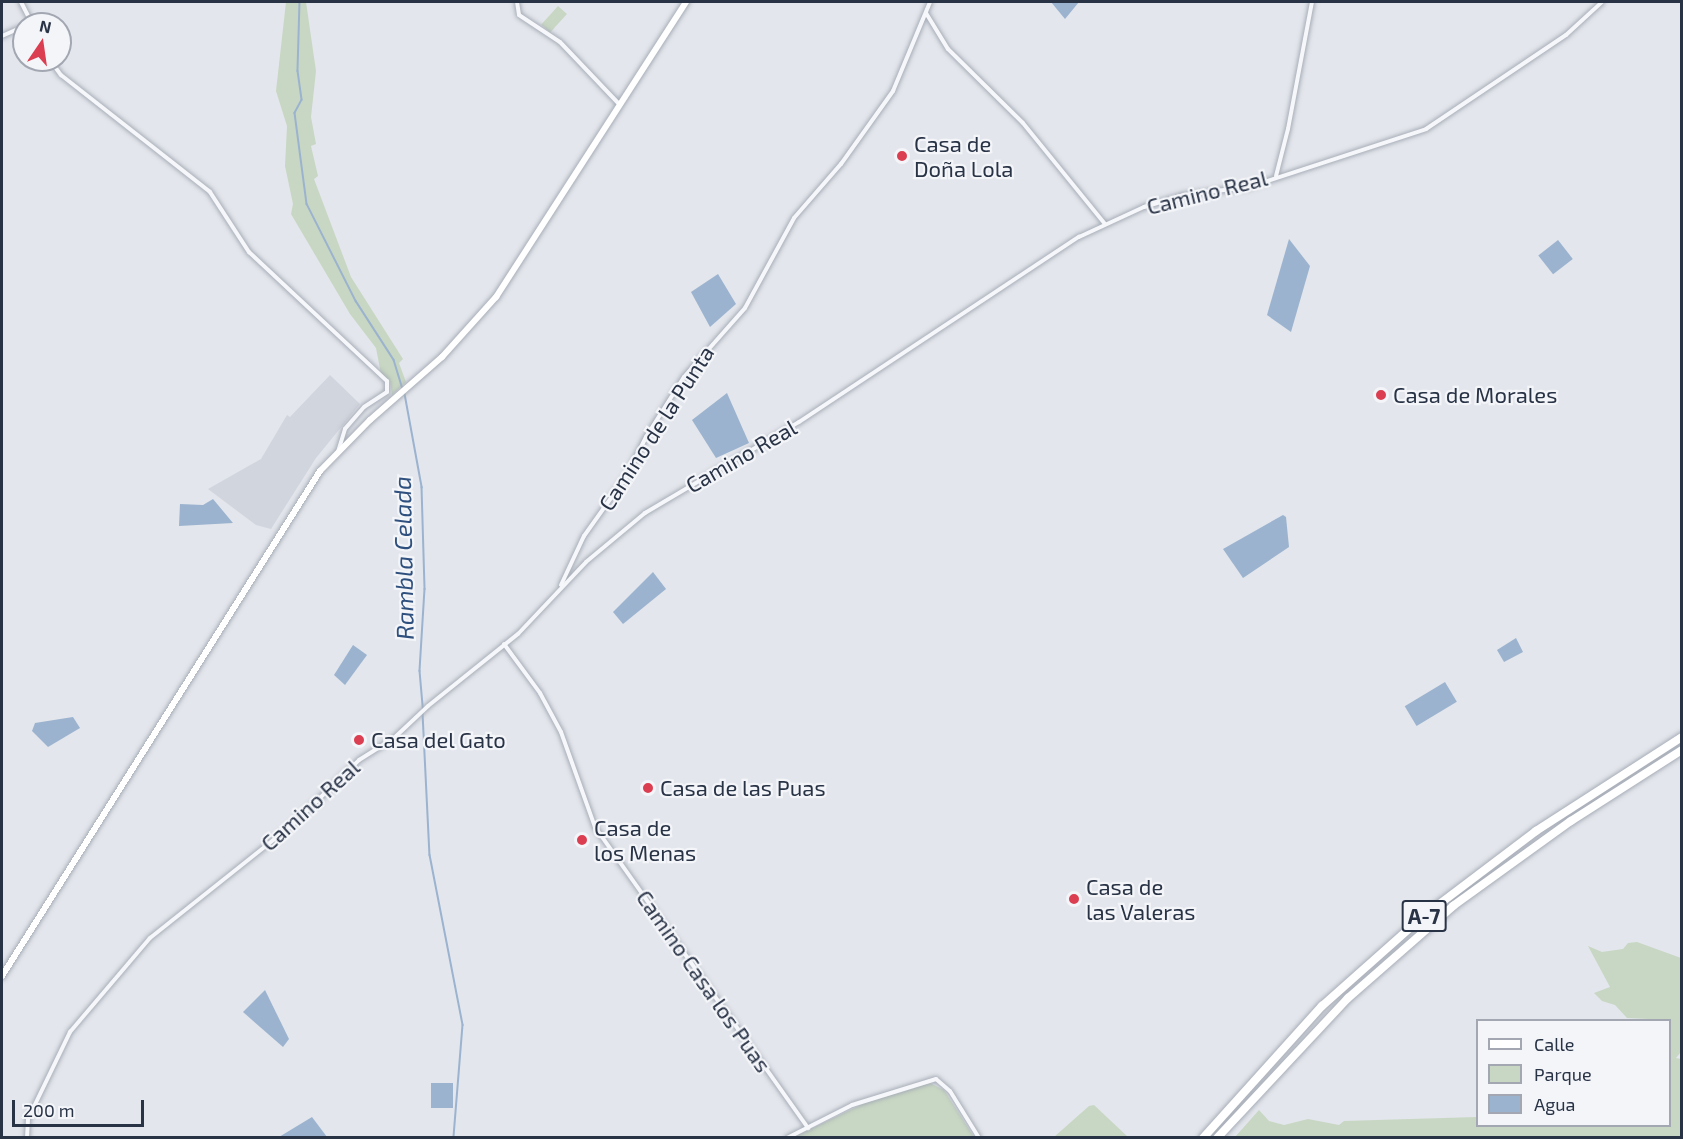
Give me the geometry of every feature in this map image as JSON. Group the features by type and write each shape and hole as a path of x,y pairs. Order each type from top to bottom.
{"highway":[{"name":"A-7","path":"1203,1137 1322,1006 1421,918 1536,831 1682,737"},
{"name":"A-7","path":"1217,1137 1297,1048 1429,926 1533,847 1682,750"}],"main road":[{"path":"2,976 320,471 395,398 442,357 496,297 686,2"}],"street":[{"path":"517,2 519,15 560,42 620,105"},
{"name":"Camino de la Punta","path":"559,588 584,536 626,477 646,437 684,377 744,308 794,218 841,164 893,91 930,2"},
{"path":"1276,176 1312,2"},
{"name":"Camino Real","path":"27,1137 28,1119 70,1032 150,939 291,826 346,770 398,735 518,634 559,588 614,536 645,513 828,404 1037,261 1105,224 1184,195 1249,187 1276,176 1426,129 1566,35 1602,2"},
{"path":"926,13 948,49 1023,123 1105,224"},
{"path":"59,72 210,192 249,252 387,381 387,392 364,408 345,429 338,452"},
{"name":"Camino Casa los Puas","path":"504,644 557,724 595,827 808,1128"},
{"path":"787,1137 887,1091 936,1079 950,1091 979,1137"}],"shaded area":[{"path":"330,375 360,404 316,458 271,529 256,525 208,489 261,459 287,415 290,417"}],"green space":[{"path":"286,2 306,2 316,71 311,117 316,144 311,146 318,176 314,179 351,277 403,359 399,363 406,382 392,395 390,381 381,374 376,348 350,314 291,214 293,204 285,166 287,126 276,91"},
{"path":"558,6 567,14 550,33 541,25"},
{"path":"1637,942 1681,958 1681,1052 1676,1058 1681,1059 1681,1137 1235,1137 1259,1110 1269,1121 1284,1125 1308,1119 1339,1125 1344,1121 1476,1117 1476,1127 1671,1127 1671,1019 1627,1018 1615,1005 1602,1001 1594,993 1610,987 1588,946 1602,952 1623,949 1628,943"},
{"path":"930,1083 944,1090 974,1137 792,1138 865,1103"},
{"path":"1094,1105 1128,1137 1054,1137 1089,1106"}],"water":[{"path":"1051,2 1079,2 1065,19"},
{"path":"1289,239 1310,266 1291,332 1267,315"},
{"path":"1558,240 1573,259 1553,274 1538,255"},
{"path":"718,274 736,304 710,327 691,292"},
{"path":"727,393 749,443 716,458 692,420"},
{"path":"213,499 233,523 179,526 180,504 203,505"},
{"path":"1283,515 1286,517 1289,547 1243,578 1223,549"},
{"path":"653,572 666,589 623,624 613,612"},
{"path":"1516,638 1523,652 1504,662 1497,650"},
{"path":"353,645 367,655 345,685 334,675"},
{"path":"1445,682 1457,702 1417,726 1405,706"},
{"path":"73,717 80,728 48,747 32,731 35,723"},
{"path":"265,990 289,1039 283,1047 243,1012"},
{"path":"431,1083 453,1083 453,1108 431,1108"},
{"path":"312,1117 327,1137 279,1137"}],"waterway":[{"name":"Rambla Celada","path":"300,2 298,71 302,100 295,113 307,204 356,301 394,360 402,387"},
{"name":"Rambla Celada","path":"405,394 422,487 425,589 420,671 423,708"},
{"name":"Rambla Celada","path":"423,713 430,855 463,1025 454,1138"}],"place":[{"name":"Casa de Doña Lola","path":"902,156"},
{"name":"Casa de Morales","path":"1381,395"},
{"name":"Casa del Gato","path":"359,740"},
{"name":"Casa de las Puas","path":"648,788"},
{"name":"Casa de los Menas","path":"582,840"},
{"name":"Casa de las Valeras","path":"1074,899"}]}
